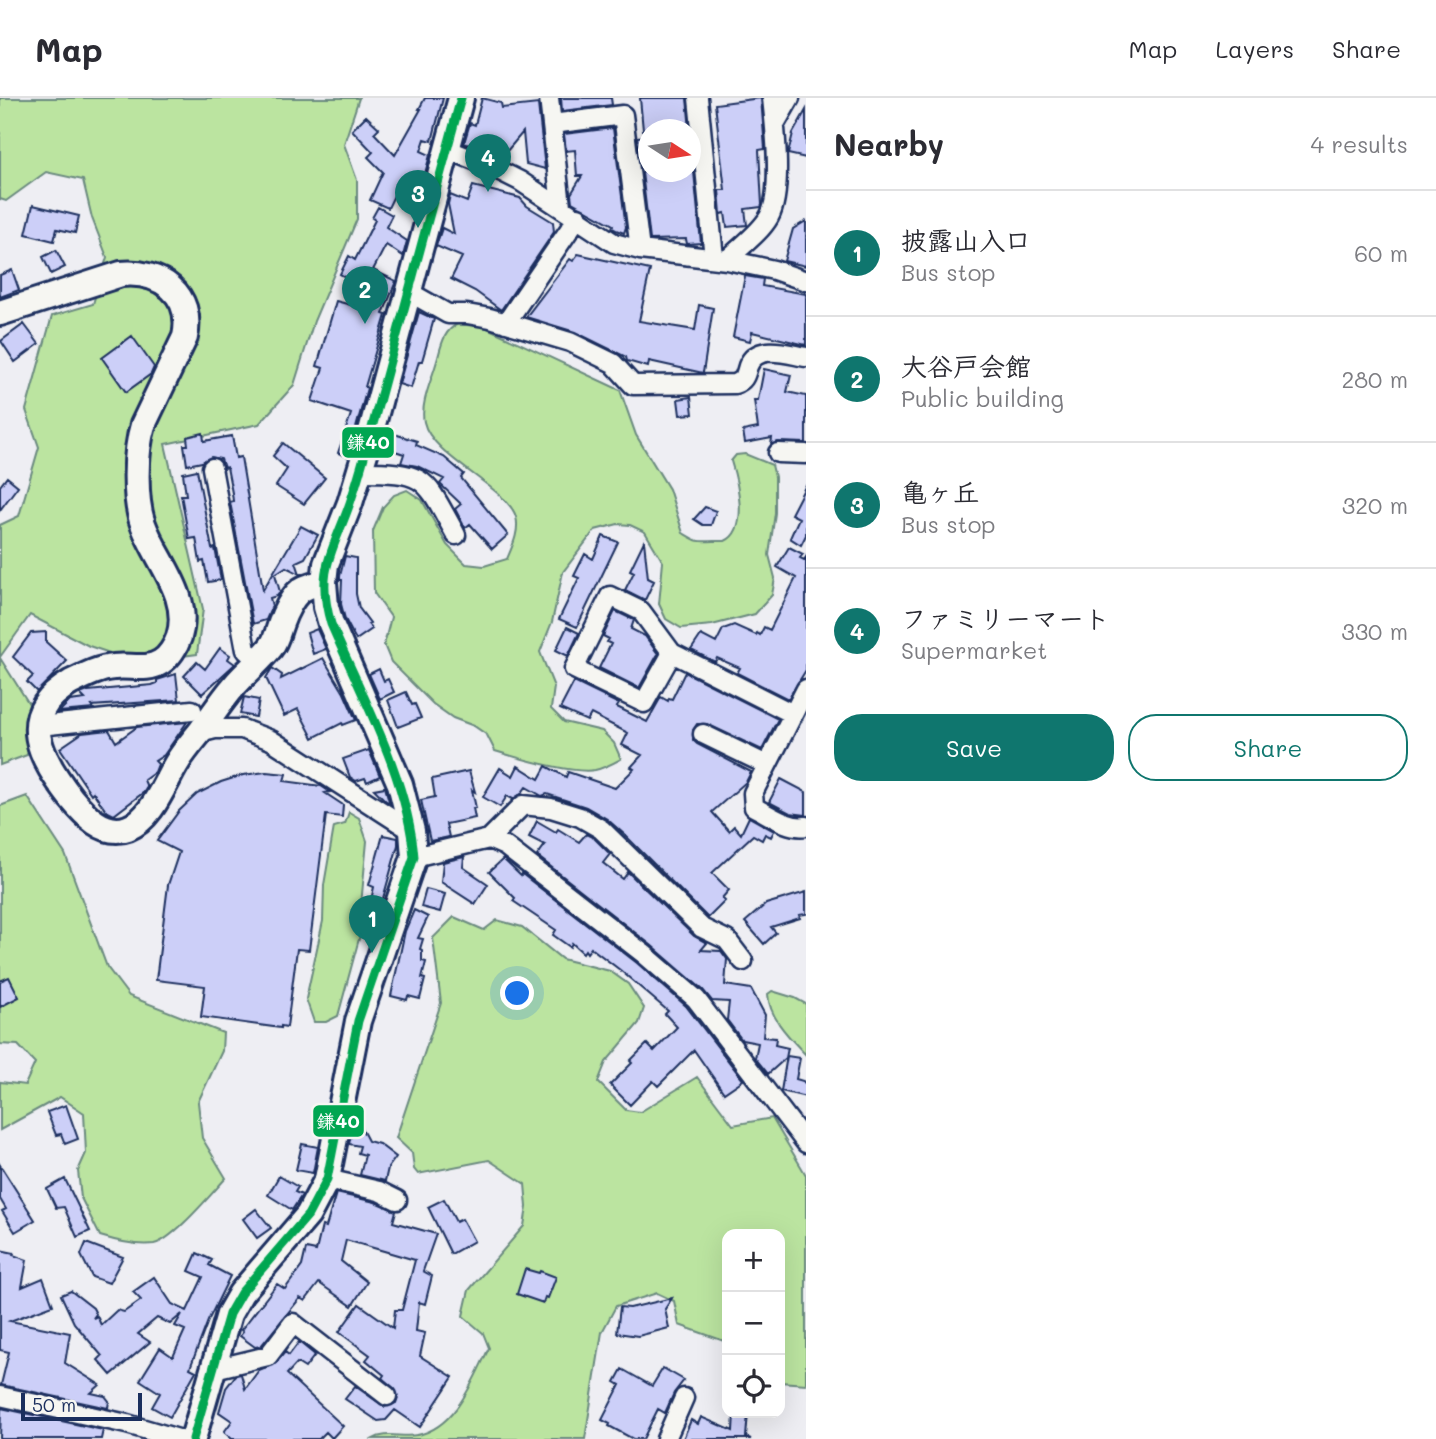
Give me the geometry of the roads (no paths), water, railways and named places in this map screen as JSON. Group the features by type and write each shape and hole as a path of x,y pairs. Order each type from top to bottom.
{"street":[{"path":"192,1439 229,1314 241,1293 308,1215 327,1179 358,1021 414,857 412,831 400,784 331,624 324,582 326,564 360,472 461,98"},
{"path":"549,98 561,206"},
{"path":"698,98 721,259"},
{"path":"721,259 769,217 776,198 772,98"},
{"path":"775,124 790,98"},
{"path":"552,124 623,115 640,250"},
{"path":"449,150 492,167 561,206 614,243 640,250 721,259 774,270 806,281"},
{"path":"506,323 578,217"},
{"path":"0,313 110,277 134,273 160,280 172,288 187,311 185,337 143,425 138,439 137,459 141,519 158,558 174,585 181,607 183,623 178,640 162,662 151,666 114,667 93,672 61,689 49,697 39,726 41,750 47,763 78,807 97,824 125,829 139,822 151,808 179,758 195,722 273,645 283,617 300,591 324,582"},
{"path":"409,292 448,314 467,314 570,342 613,363 633,384 735,384 745,377 752,359 757,355 765,352 806,357"},
{"path":"778,453 806,454"},
{"path":"212,468 246,650 258,661"},
{"path":"360,472 398,472 422,480 432,491 456,535"},
{"path":"673,653 644,703 574,669 610,596 640,611 673,653 793,714"},
{"path":"806,689 753,793 754,807 788,825 806,826"},
{"path":"39,726 195,722 215,729 242,729 271,740 412,831"},
{"path":"703,734 767,765"},
{"path":"414,857 489,839 523,805 551,808 580,817 601,829 702,928 727,940 743,961"},
{"path":"489,839 505,846 586,908 696,999 806,1143"},
{"path":"327,1179 379,1191 397,1200"},
{"path":"214,1369 268,1356 293,1323 387,1396"},
{"path":"0,1395 127,1424 178,1439"},
{"path":"666,1439 684,1398"}],"place":[{"name":"ファミリーマート","path":"488,192"},
{"name":"亀ヶ丘","path":"418,228"},
{"name":"大谷戸会館","path":"365,324"},
{"name":"披露山入口","path":"372,953"}]}
